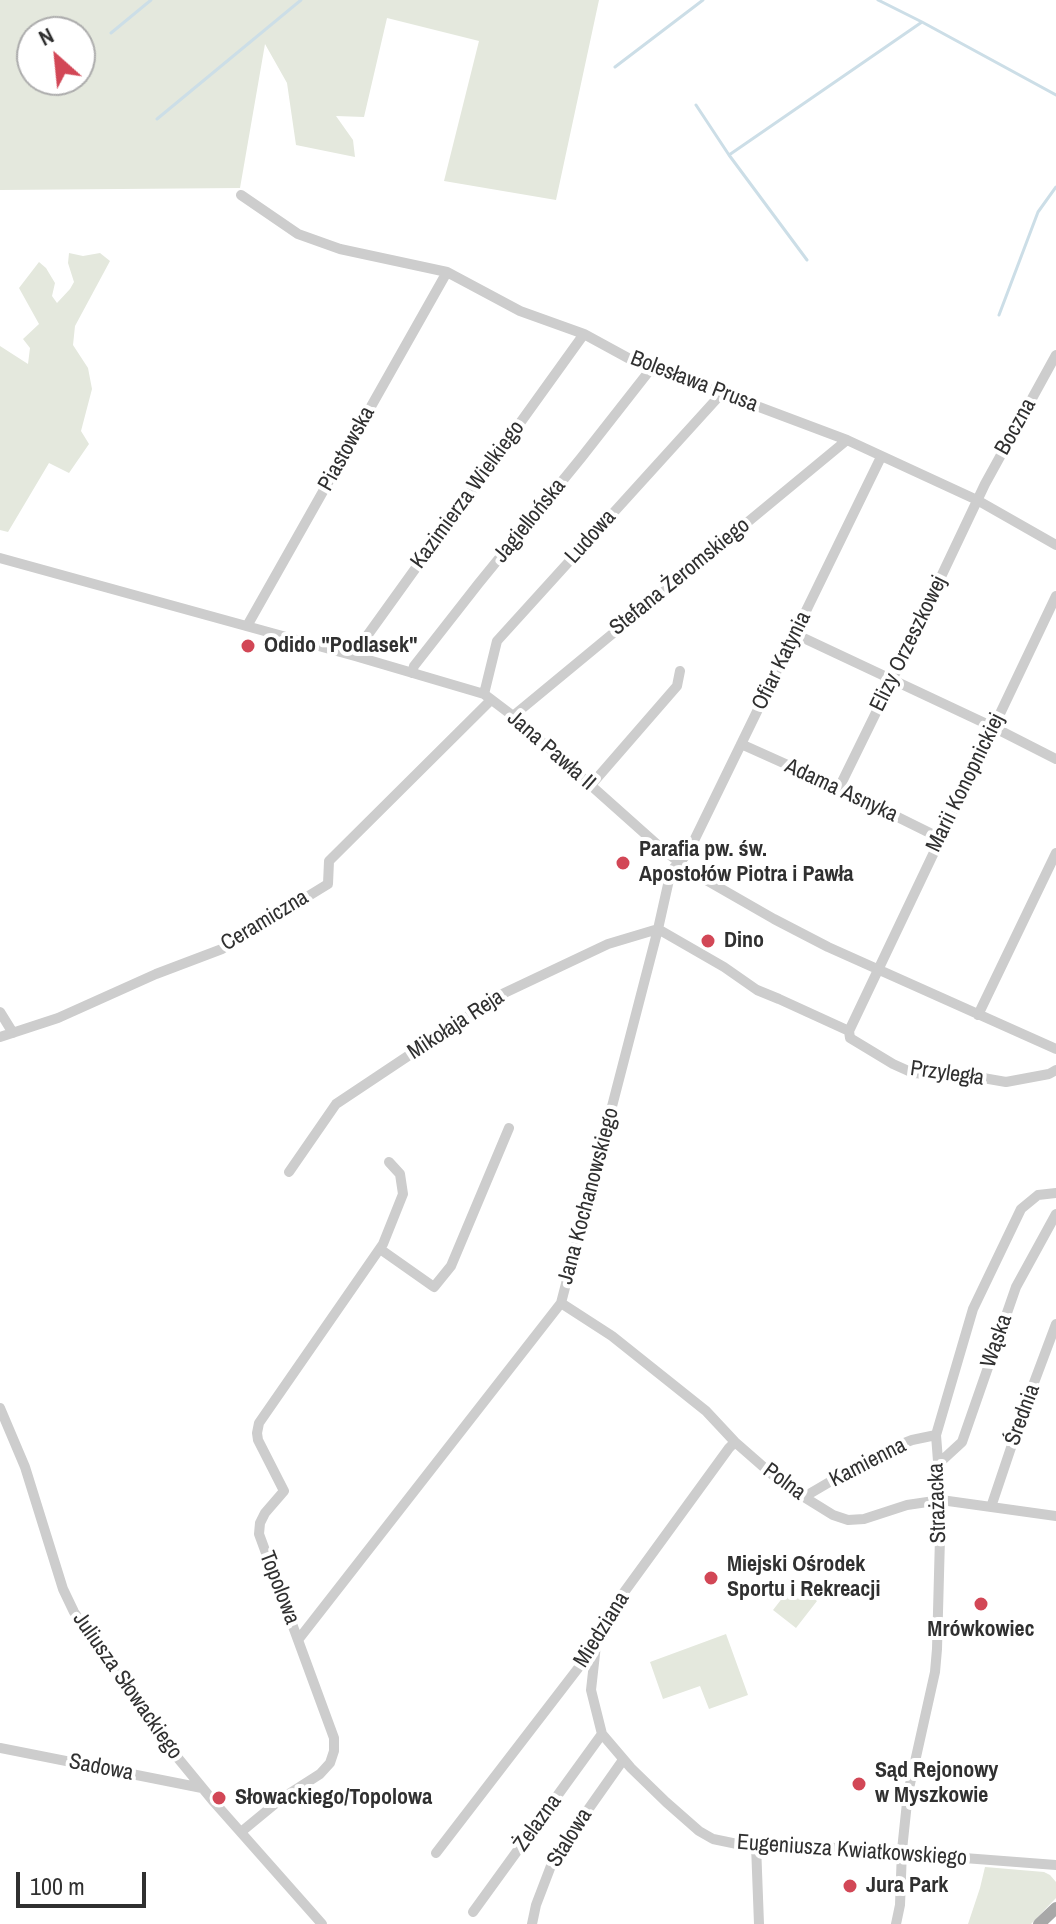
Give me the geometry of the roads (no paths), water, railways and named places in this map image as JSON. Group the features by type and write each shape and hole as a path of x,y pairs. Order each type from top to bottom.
{"main road":[{"path":"1039,1924 1056,1908"}],"street":[{"name":"Bolesława Prusa","path":"241,195 298,234 340,249 447,272 520,311 584,334 650,370 722,393 847,440 977,500 1056,545"},
{"name":"Piastowska","path":"247,626 447,272"},
{"name":"Kazimierza Wielkiego","path":"355,656 584,334"},
{"name":"Boczna","path":"977,500 1056,355"},
{"name":"Jagiellońska","path":"412,673 414,666 479,583 650,370"},
{"name":"Ludowa","path":"487,697 497,641 722,393"},
{"name":"Stefana Żeromskiego","path":"513,716 847,440"},
{"name":"Ofiar Katynia","path":"679,863 688,853 881,457"},
{"name":"Elizy Orzeszkowej","path":"839,788 977,500"},
{"name":"Jana Pawła II","path":"0,558 355,656 487,697 513,716 679,863 774,919 878,970 1053,1048"},
{"name":"Marii Konopnickiej","path":"878,970 1056,596"},
{"path":"795,634 1056,759"},
{"path":"591,785 677,686 680,671"},
{"name":"Ceramiczna","path":"0,1037 58,1018 156,974 222,949 328,884 329,861 487,697"},
{"name":"Adama Asnyka","path":"741,744 940,838"},
{"path":"978,1015 1056,853"},
{"name":"Jana Kochanowskiego","path":"298,1640 561,1303 671,871 679,863"},
{"name":"Przyległa","path":"658,929 757,990 849,1031 850,1038 913,1073 1006,1082 1025,1080 1056,1070"},
{"name":"Mikołaja Reja","path":"289,1172 336,1104 498,996 608,944 658,929"},
{"path":"849,1031 878,970"},
{"path":"0,1012 13,1033"},
{"path":"1053,1048 1056,1034"},
{"path":"380,1249 434,1287 451,1266 509,1128"},
{"name":"Topolowa","path":"241,1832 281,1799 320,1774 333,1757 334,1738 259,1534 265,1513 284,1491 257,1433 259,1423 380,1249 403,1194 400,1174 389,1162"},
{"name":"Strażacka","path":"896,1924 910,1778 935,1672 941,1500 936,1435 973,1309 1021,1209 1038,1195 1056,1193"},
{"name":"Wąska","path":"937,1465 962,1442 1016,1287 1056,1214"},
{"name":"Polna","path":"561,1303 612,1336 706,1411 735,1442 783,1484 833,1515 848,1520 864,1519 907,1505 941,1500 1055,1513"},
{"name":"Średnia","path":"991,1507 1056,1324"},
{"name":"Juliusza Słowackiego","path":"0,1408 25,1467 58,1573 74,1612 168,1746 322,1924"},
{"name":"Kamienna","path":"804,1497 879,1453 912,1440 936,1435"},
{"name":"Miedziana","path":"436,1853 596,1645 606,1617 735,1442"},
{"name":"Eugeniusza Kwiatkowskiego","path":"596,1645 591,1690 602,1734 648,1785 699,1831 721,1842 902,1850 1056,1865"},
{"name":"Żelazna","path":"473,1912 602,1734"},
{"name":"Sadowa","path":"0,1748 202,1788"},
{"name":"Stalowa","path":"532,1924 554,1858 623,1760"},
{"path":"756,1845 759,1924"},
{"name":"Eugeniusza Kwiatkowskiego","path":"1044,1865 1056,1872"}],"waterway":[{"path":"111,33 151,0"},
{"path":"157,119 301,0"},
{"path":"615,67 703,0"},
{"path":"878,0 1056,95"},
{"path":"696,105 729,155 922,22"},
{"path":"729,155 807,260"},
{"path":"999,315 1038,212 1056,187"}],"place":[{"name":"Odido \"Podlasek\"","path":"248,646"},
{"name":"Parafia pw. św. Apostołów Piotra i Pawła","path":"623,863"},
{"name":"Dino","path":"708,941"},
{"name":"Miejski Ośrodek Sportu i Rekreacji","path":"711,1578"},
{"name":"Mrówkowiec","path":"981,1604"},
{"name":"Sąd Rejonowy w Myszkowie","path":"859,1784"},
{"name":"Słowackiego/Topolowa","path":"219,1798"},
{"name":"Jura Park","path":"850,1886"}]}
